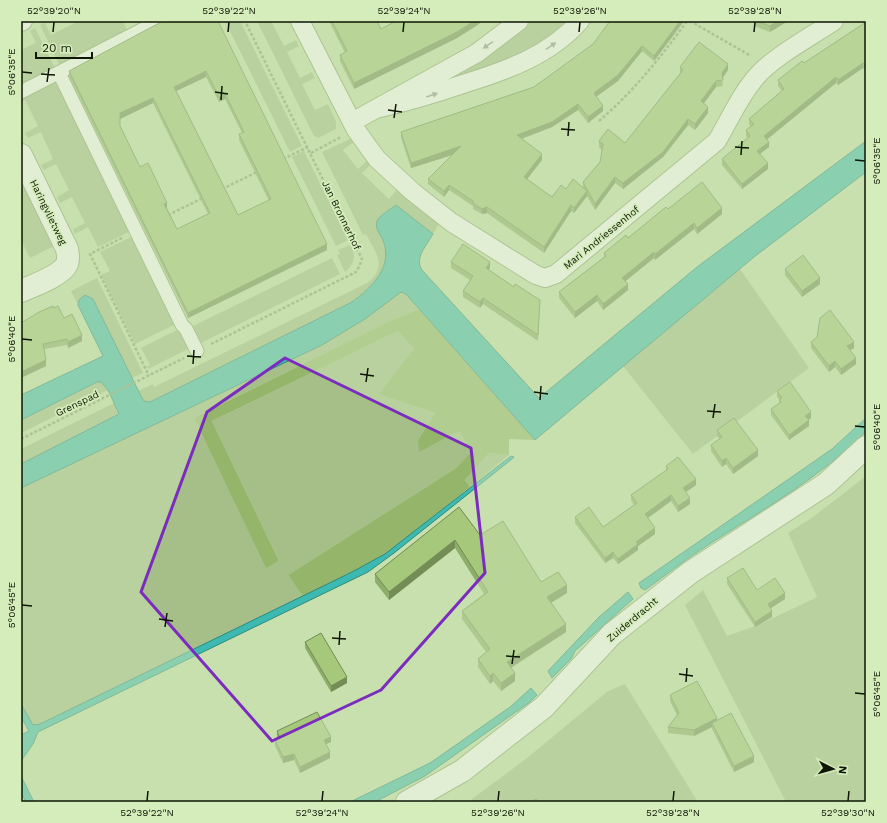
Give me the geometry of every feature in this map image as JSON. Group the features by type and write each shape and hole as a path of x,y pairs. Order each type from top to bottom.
{"street":[{"path":"21,92 159,21"},
{"name":"Mari Andriessenhof","path":"300,21 354,126 377,159 418,196 451,222 536,276 545,278 556,274 717,141 748,88 767,65 834,21"},
{"path":"354,126 413,87 477,53 519,21"},
{"path":"380,108 417,100 514,67 554,44 580,21"},
{"path":"59,73 182,325 186,329 197,351"},
{"name":"Haringvlietweg","path":"21,155 67,249 68,256 67,264 58,273 21,292"},
{"name":"Zuiderdracht","path":"407,802 462,771 544,707 612,634 690,572 826,484 866,447"}],"path":[{"name":"Jan Bronnerhof","path":"140,381 356,272 362,262 361,255 245,21"},
{"path":"599,121 614,108 653,67 687,21"},
{"path":"690,21 767,65"},
{"path":"311,153 354,126"},
{"path":"280,160 308,147"},
{"path":"219,190 260,170"},
{"path":"163,218 205,197"},
{"path":"136,232 90,254 149,376"},
{"name":"Grenspad","path":"21,439 140,381"}],"highlighted area":[{"path":"285,358 471,448 485,573 381,690 272,741 141,592 207,412"}],"green space":[{"path":"77,21 123,21 128,32 60,66 40,25 45,23 51,35"},
{"path":"225,21 240,21 302,146 290,152"},
{"path":"257,21 271,21 284,46 296,40 299,46 287,52 300,78 312,72 315,78 302,84 315,110 328,104 336,122 336,129 318,138 314,136"},
{"path":"525,21 574,21 536,51 413,91"},
{"path":"35,28 55,68 21,89 21,50 36,43 30,31"},
{"path":"55,78 131,231 98,247 88,227 75,234 73,229 85,223 72,197 60,203 57,197 69,190 56,164 44,170 41,165 53,159 41,132 28,138 25,133 38,126 25,100 21,102 21,95"},
{"path":"350,139 355,141 343,150 358,169 369,159 372,163 362,173 389,199 398,188 440,222 433,234 396,205 379,218 376,226 385,247 386,256 382,272 359,297 352,302 150,402 144,401 138,391 153,384 154,387 367,283 373,277 379,265 376,254 366,234 363,235 322,152"},
{"path":"304,151 348,240 336,246 292,157"},
{"path":"21,175 56,245 30,258 21,240"},
{"path":"133,236 176,324 135,344 101,275 110,271 100,252"},
{"path":"350,245 354,260 345,272 337,255 340,254 338,250"},
{"path":"332,258 340,274 197,345 189,328"},
{"path":"740,269 809,368 693,454 623,366"},
{"path":"97,278 143,373 132,378 93,299 85,295 79,300 78,305 71,291"},
{"path":"401,292 406,294 419,309 390,321 194,418 266,567 279,561 212,421 398,331 414,349 414,406 435,413 418,440 459,431 471,452 456,468 288,575 303,597 232,635 31,730 21,714 21,488 322,345"},
{"path":"419,309 535,440 509,439 509,455 489,453 465,480 470,487 385,555 353,574 303,597 288,575 456,468 471,452 459,431 419,452 418,440 435,413 379,394 414,349 398,331 212,421 279,561 266,568 194,418 390,321"},
{"path":"179,329 192,347 148,369 147,367 150,365 141,348"},
{"path":"97,382 101,382 108,390 21,433 21,420"},
{"path":"114,403 119,414 113,419 21,464 21,449"},
{"path":"489,453 509,455 470,487 465,480"},
{"path":"866,476 866,802 781,802 785,800 685,605 703,590 727,636 761,624 817,597 788,533 813,517"},
{"path":"625,684 698,802 468,802 527,758 608,691"}],"water":[{"path":"866,141 866,172 754,257 535,440 406,294 401,292 365,319 322,345 21,488 21,464 119,414 108,390 101,382 97,382 21,420 21,395 103,356 78,305 79,300 85,295 93,299 141,396 144,401 150,402 352,302 360,296 374,283 386,258 382,238 377,228 377,221 383,214 396,205 433,234 420,256 420,265 422,270 539,398 697,267"},
{"path":"866,418 866,431 830,464 770,506 700,550 645,590 641,588 639,583 832,449"},
{"path":"511,456 514,457 368,572 38,732 33,744 21,761 21,735 29,731 21,717 21,704 33,725 40,724 352,572 385,554"},
{"path":"628,592 633,599 575,651 571,659 552,678 548,671 599,617"},
{"path":"531,688 537,695 530,702 425,776 375,802 350,802 430,763 510,707"},
{"path":"21,776 34,802 26,802 21,793"}],"building":[{"path":"163,21 218,21 327,244 188,313 69,71","holes":["206,71 219,97 225,94 244,132 239,134 271,199 238,215 174,87","153,98 210,213 177,229 164,204 167,203 148,163 140,167 120,126 120,113"]},
{"path":"332,21 377,21 381,29 396,21 474,21 457,32 354,83 340,55 347,51"},
{"path":"610,21 680,21 654,56 642,46 618,75 594,93 603,106 588,117 578,104 552,122 517,135 542,154 524,177 552,197 561,185 566,189 573,179 587,191 574,208 571,205 544,247 487,207 482,209 449,185 444,191 428,179 461,146 411,163 401,132 534,87 593,44"},
{"path":"756,21 778,21 770,26"},
{"path":"866,22 866,66 863,63 838,80 836,77 764,136 769,142 757,151 768,163 742,184 722,159 750,136 746,130 754,124 749,119 784,89 778,80 802,61 804,63"},
{"path":"699,42 728,64 722,73 723,80 716,81 701,101 708,107 695,124 688,119 663,152 623,183 615,177 595,204 583,182 600,162 603,144 599,141 608,129 625,143 683,70 680,67"},
{"path":"702,182 722,208 697,228 694,223 655,254 654,252 622,278 628,284 603,304 597,295 575,312 559,292 606,256 604,253 626,235 628,238 666,207 668,209"},
{"path":"463,244 490,262 486,268 514,287 515,284 540,300 538,335 483,298 480,302 463,291 473,276 451,262"},
{"path":"803,255 820,278 802,291 785,269"},
{"path":"53,306 53,308 58,306 64,318 72,314 82,335 68,342 67,339 43,344 46,360 23,371 21,369 21,323 39,312"},
{"path":"830,310 854,342 847,346 856,358 841,369 835,361 829,366 811,342 817,337 820,318"},
{"path":"790,382 811,412 805,416 809,420 789,435 771,409 781,402 779,400 782,398 777,391"},
{"path":"734,418 758,450 733,468 726,458 722,461 711,445 722,437 717,430"},
{"path":"678,457 696,479 683,488 690,498 678,506 671,495 645,514 655,528 636,542 638,544 618,559 613,552 605,558 575,517 589,507 603,527 637,503 631,495 668,469 666,466"},
{"path":"459,507 480,535 503,521 541,582 558,572 567,585 547,597 566,624 507,662 515,673 501,683 493,673 490,676 478,659 490,649 462,611 488,592 455,540 389,592 375,574"},
{"path":"743,568 757,590 775,578 785,593 768,604 772,611 755,622 727,578"},
{"path":"321,633 347,677 331,686 305,642"},
{"path":"697,681 717,718 694,730 668,727 679,713 670,695"},
{"path":"317,712 331,737 324,740 330,752 300,767 294,754 283,757 275,740 280,738 277,731"},
{"path":"731,713 754,756 734,766 712,723"},
{"path":"536,799 538,802 530,802"}]}
